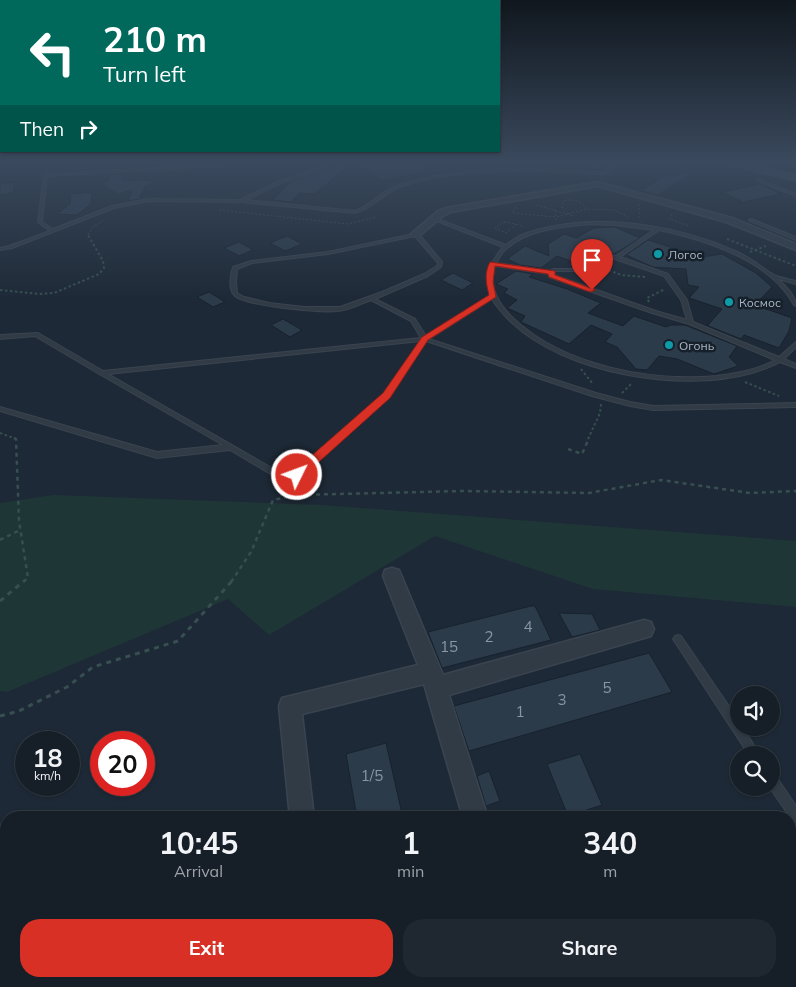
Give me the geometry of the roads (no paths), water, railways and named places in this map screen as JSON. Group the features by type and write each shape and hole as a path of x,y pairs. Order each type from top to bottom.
{"street":[{"path":"416,234 441,213 460,208"},
{"path":"687,208 729,220 796,246"},
{"path":"392,576 474,811"},
{"path":"301,811 290,706 428,678 644,630"}],"lane":[{"path":"41,208 40,222 53,231"},
{"path":"0,249 10,247 110,208"},
{"path":"314,208 355,212 369,208"},
{"path":"435,218 507,247"},
{"path":"751,220 796,239"},
{"path":"796,284 771,275 738,255 693,237 640,226 604,223 555,227 528,234 507,247 490,270 493,296 502,310 516,324 536,338 572,356 620,371 685,380 732,376 768,366 780,359 796,344"},
{"path":"616,258 658,229"},
{"path":"416,234 436,257 440,263 439,267 426,275 338,310 243,300 235,294 233,272 234,268 241,264 328,253 416,234"},
{"path":"493,264 552,273 553,270 580,270 612,256 666,275 684,300 691,323"},
{"path":"552,273 551,276 691,323 796,366"},
{"path":"771,275 785,288 796,304"},
{"path":"0,337 36,334 282,477 288,478 297,475 387,396 425,338 493,296"},
{"path":"370,298 413,320 425,338"},
{"path":"102,374 425,338 603,397 653,408 796,406"},
{"path":"0,409 157,455 232,447"},
{"path":"678,639 749,746"},
{"path":"780,792 793,811"}],"place":[{"name":"Логос","path":"658,254"},
{"name":"Космос","path":"729,302"},
{"name":"Огонь","path":"669,345"}]}
